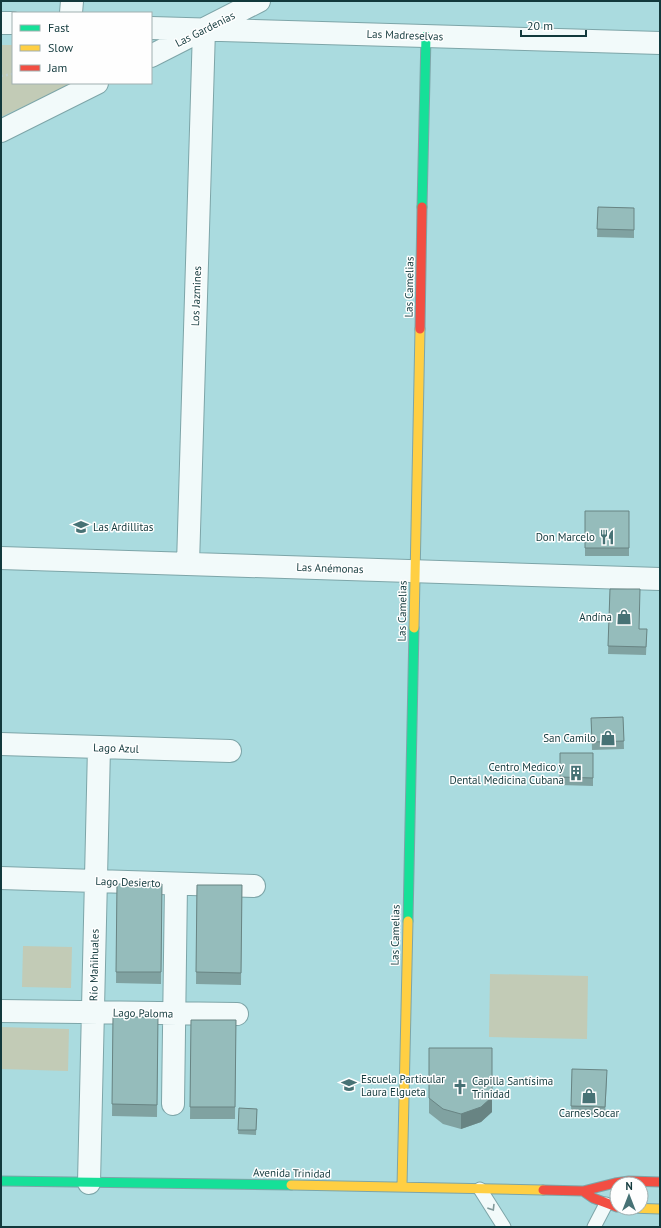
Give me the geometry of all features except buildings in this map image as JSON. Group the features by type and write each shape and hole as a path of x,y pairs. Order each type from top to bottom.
{"street":[{"path":"72,1 72,12"},
{"name":"Las Gardenias","path":"152,55 259,1"},
{"path":"1,23 12,24"},
{"name":"Las Madreselvas","path":"152,28 660,43"},
{"name":"Los Jazmines","path":"188,564 204,29"},
{"name":"Las Camelias","path":"402,1186 426,36"},
{"path":"1,131 95,84"},
{"name":"Las Anémonas","path":"1,558 660,579"},
{"name":"Lago Azul","path":"1,744 230,751"},
{"name":"Río Mañihuales","path":"89,1183 99,747"},
{"name":"Lago Desierto","path":"1,878 254,886"},
{"path":"173,1104 176,884"},
{"name":"Lago Paloma","path":"1,1011 237,1014"},
{"name":"Avenida Trinidad","path":"1,1181 402,1186 583,1191 603,1185 629,1181 660,1182"},
{"name":"Avenida Trinidad","path":"583,1191 593,1198 609,1204"},
{"path":"649,1209 660,1209"}],"lane":[{"path":"480,1188 504,1227"},
{"path":"594,1227 609,1209"}],"path":[{"path":"1,76 12,74"}],"green space":[{"path":"1,45 12,45 12,84 72,84 1,117"},
{"path":"23,946 72,947 71,988 22,987"},
{"path":"490,974 588,976 587,1039 489,1037"},
{"path":"1,1027 69,1029 68,1071 1,1069"}],"traffic: fast":[{"path":"422,207 426,36"},
{"path":"408,921 414,628"},
{"path":"1,1181 291,1185"}],"traffic: slow":[{"path":"414,628 420,329"},
{"path":"402,1186 408,921"},
{"path":"291,1185 543,1190"},
{"path":"649,1209 660,1209"}],"traffic: jam":[{"path":"420,329 422,207"},
{"path":"543,1190 583,1191 629,1181 660,1182"},
{"path":"583,1191 593,1198 609,1204"}],"place":[{"name":"Las Ardillitas","path":"81,527"},
{"name":"Don Marcelo","path":"607,537"},
{"name":"Andína","path":"624,617"},
{"name":"San Camilo","path":"608,738"},
{"name":"Centro Medico y Dental Medicina Cubana","path":"576,773"},
{"name":"Escuela Particular Laura Elgueta","path":"349,1085"},
{"name":"Capilla Santísima Trinidad","path":"460,1087"},
{"name":"Carnes Socar","path":"589,1096"}]}
